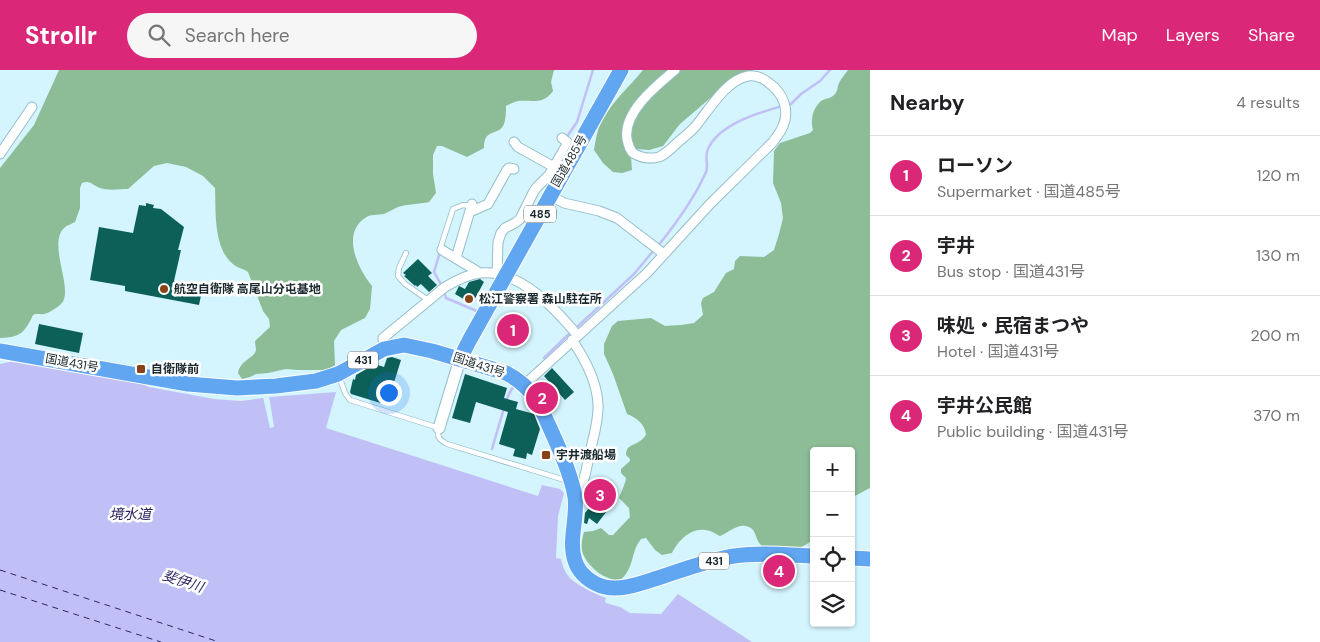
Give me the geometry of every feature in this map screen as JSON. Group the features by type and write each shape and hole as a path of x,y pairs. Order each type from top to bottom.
{"highway":[{"name":"国道485号","path":"460,359 498,275 622,70"},
{"name":"国道431号","path":"0,350 188,384 237,388 316,381 338,374 384,349 404,346 417,347 506,373 524,384 531,391 538,401 573,490 576,507 573,539 574,558 577,567 593,583 617,588 637,584 710,561 736,556 759,554 810,556"},
{"path":"855,558 870,559"}],"street":[{"path":"524,384 574,334 646,273 659,250 710,204 773,142 784,125 785,106 782,96 770,83 756,76 746,76 724,90 693,129 671,149 660,156 651,158 633,153 627,141 626,130 630,119 654,87 674,70"},
{"path":"0,154 32,107"},
{"path":"498,275 498,242 501,233 505,228 520,219 534,191 550,176 566,146 567,142 562,138"},
{"path":"514,142 518,147 554,167"},
{"path":"456,258 471,207 488,204 507,170 510,168 514,169"},
{"path":"534,191 546,193"},
{"path":"555,198 564,203 599,211 621,220 659,250"},
{"path":"441,249 480,273"},
{"path":"384,349 383,338 445,287 456,281 480,273 498,275 524,285 550,305 574,334 590,372 596,393 598,405 596,424 586,470 579,492 573,490"},
{"path":"439,428 460,359"}],"lane":[{"path":"441,249 453,209 463,205 471,207"},
{"path":"406,253 398,276 405,284 429,301"},
{"path":"338,374 345,393 350,400 439,428 438,438 447,444 573,490"}],"green space":[{"path":"59,70 554,70 551,82 553,91 541,100 518,101 506,106 503,126 488,135 484,148 467,157 442,146 437,146 433,155 436,193 429,202 402,206 384,214 369,216 358,225 354,233 354,252 357,261 372,286 370,309 365,318 341,330 334,341 335,365 327,370 286,369 256,374 242,379 238,373 240,368 255,353 255,341 270,327 269,319 263,311 248,272 234,265 222,249 217,229 215,188 203,176 186,167 167,163 154,166 128,189 107,189 100,188 89,182 82,183 80,188 80,208 75,222 64,228 58,245 65,289 61,304 44,314 33,315 21,333 12,337 0,338 0,168 34,125"},
{"path":"643,70 753,70 735,78 715,94 680,124 663,146 649,150 637,149 631,157 632,170 622,173 613,172 603,163 594,150 598,130 612,106"},
{"path":"848,70 870,70 870,488 855,496 855,447 810,447 810,542 794,548 765,547 760,544 752,528 742,526 720,536 707,530 694,531 681,540 672,553 662,555 655,550 646,538 641,539 638,543 629,568 619,581 603,576 590,565 583,553 584,532 601,528 609,535 613,535 630,517 629,508 619,498 626,478 621,473 621,469 630,461 626,455 627,449 641,441 646,435 640,422 627,414 604,354 604,344 612,326 618,321 651,318 665,326 694,323 703,315 701,303 703,298 714,292 726,273 734,269 735,261 740,256 764,257 774,250 783,218 781,203 773,183 774,151 780,143 810,133 813,130 812,118 816,107 821,101 832,97 837,92 839,83"}],"water":[{"name":"境水道","path":"18,360 138,382 149,387 214,399 241,401 336,392 326,428 538,496 542,485 560,489 564,493 558,516 556,558 561,559 564,569 570,578 587,590 606,598 606,603 620,607 630,613 661,614 678,594 752,642 0,642 0,364"}],"pier":[{"path":"269,396 274,427 270,428 263,397"}],"building":[{"path":"146,203 154,205 153,208 161,209 184,227 178,250 181,250 174,281 203,286 199,305 125,291 125,286 90,280 99,227 133,233 139,205 146,206"},
{"path":"418,259 432,273 428,276 437,285 429,292 421,284 417,287 415,286 403,273"},
{"path":"480,279 484,282 472,304 455,294 459,286 465,289 469,282"},
{"path":"512,319 524,334 514,342 502,327"},
{"path":"39,324 83,333 79,353 35,344"},
{"path":"392,357 401,360 387,405 351,394 353,379 355,380 356,375 375,364 384,367 387,358"},
{"path":"552,368 574,392 565,400 544,376"},
{"path":"465,374 507,388 504,398 518,402 516,409 534,414 540,429 532,455 527,453 526,459 513,456 515,449 499,444 508,412 476,402 470,423 452,418"},
{"path":"589,482 616,499 597,524 589,518 587,524 584,523 585,513 596,499 584,496"},
{"path":"767,563 791,564 791,573 776,573 774,584 767,584"}],"waterway":[{"path":"566,138 577,122 593,70"},
{"path":"787,105 791,104 801,94 820,81 830,70"},
{"path":"658,246 702,181 707,169 707,152 713,140 730,126 740,121 782,106"},
{"path":"575,329 634,274 654,250"},
{"path":"440,252 434,272 442,286"},
{"path":"444,292 446,298 479,312"},
{"path":"544,358 571,332"},
{"path":"506,401 515,384"},
{"path":"492,449 504,408"}],"ferry route":[{"path":"0,570 219,642"},
{"path":"0,590 161,642"}],"place":[{"name":"航空自衛隊 高尾山分屯基地","path":"164,289"},
{"name":"松江警察署 森山駐在所","path":"469,299"},
{"name":"ローソン","path":"513,330"},
{"name":"自衛隊前","path":"141,369"},
{"name":"宇井","path":"542,398"},
{"name":"宇井渡船場","path":"546,455"},
{"name":"味処・民宿まつや","path":"600,495"},
{"name":"宇井公民館","path":"779,571"}],"water label":[{"name":"斐伊川","path":"183,581"}]}
